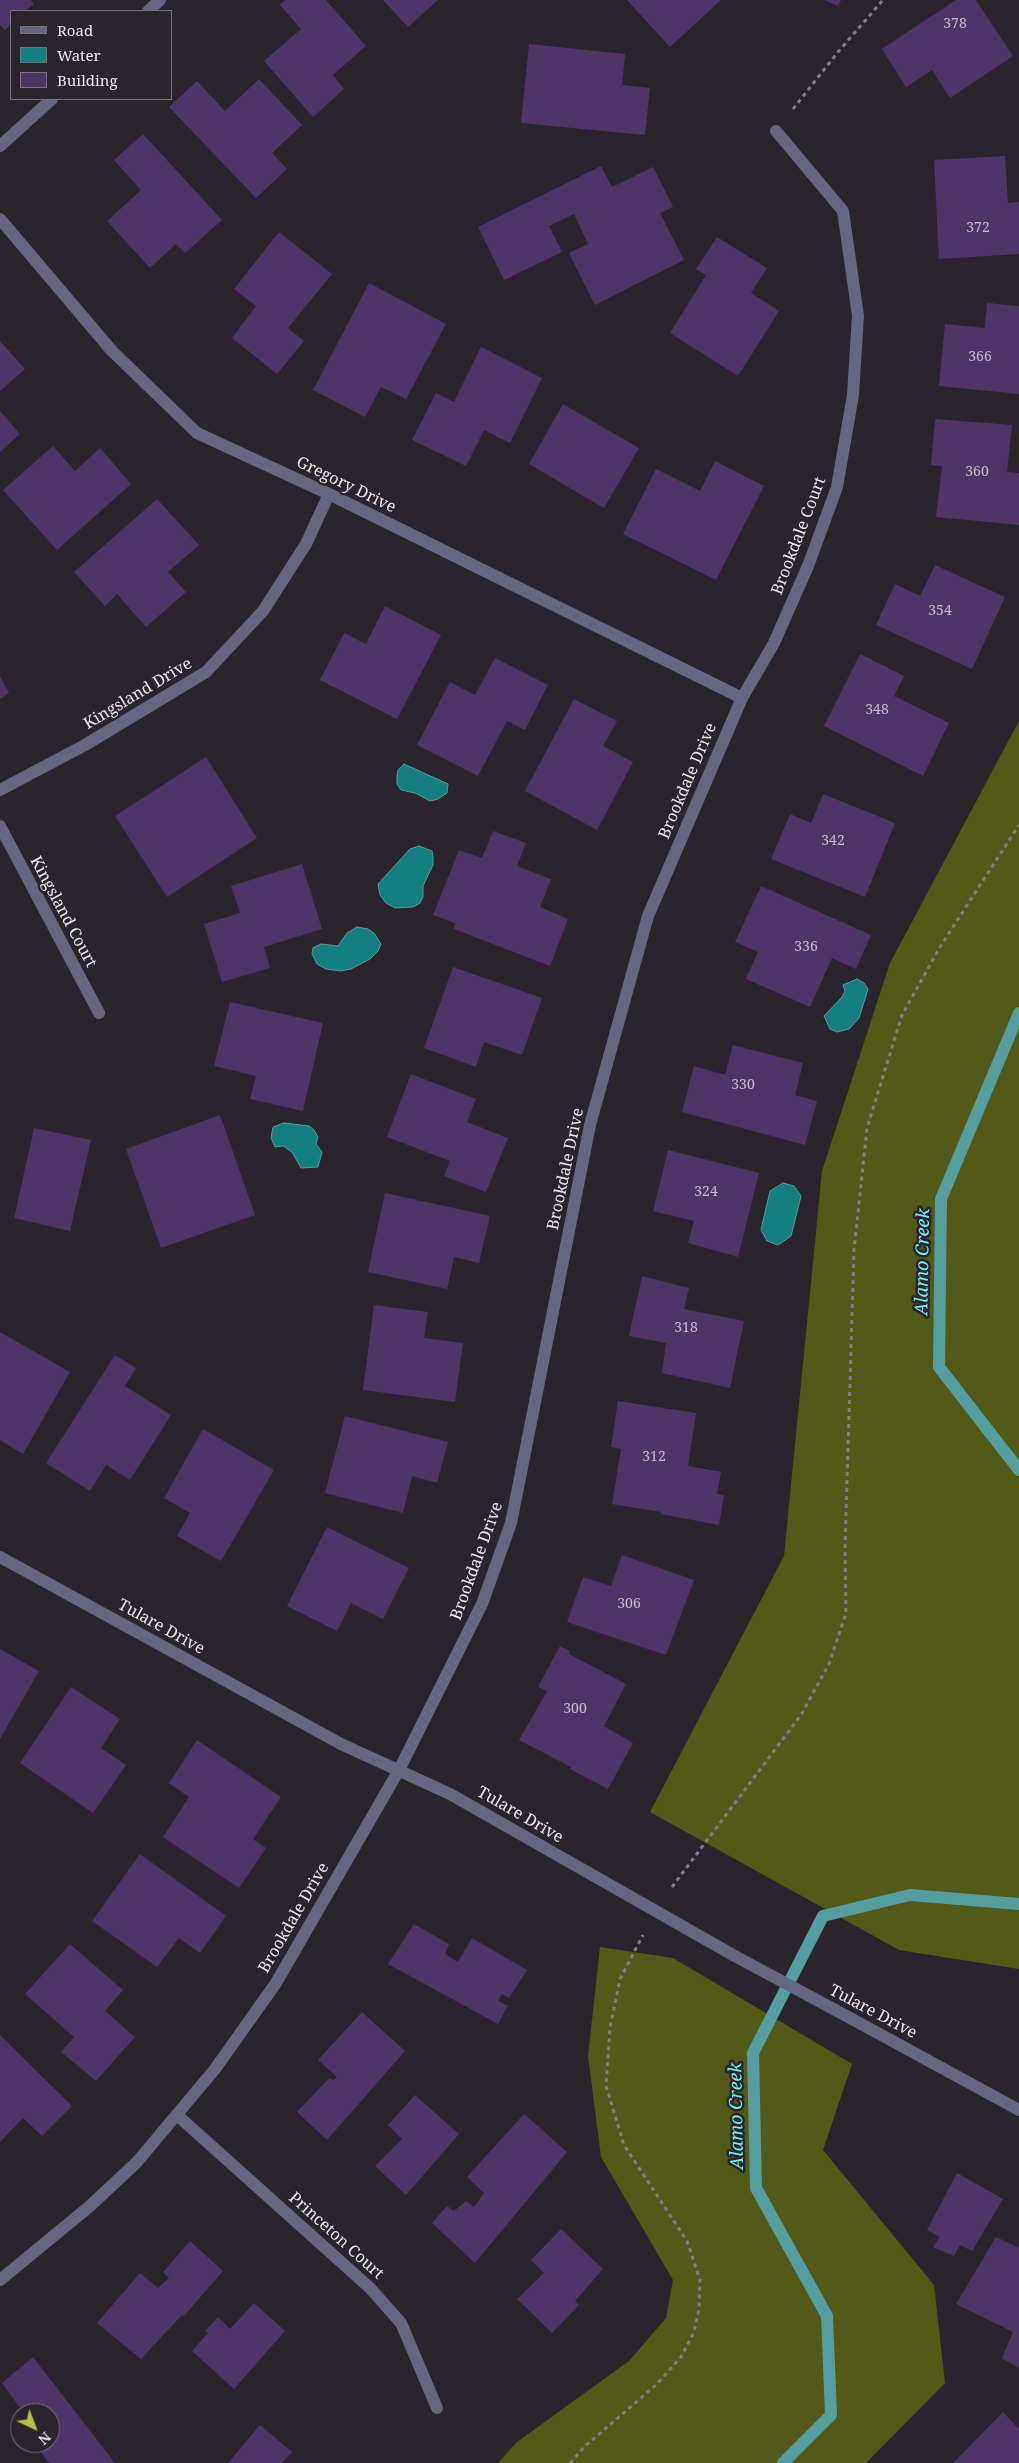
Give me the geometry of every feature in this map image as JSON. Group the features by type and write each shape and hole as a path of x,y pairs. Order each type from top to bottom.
{"street":[{"path":"149,10 160,0"},
{"path":"0,146 51,100"},
{"name":"Brookdale Court","path":"742,698 774,643 808,566 837,487 854,395 858,316 843,211 776,131"},
{"name":"Gregory Drive","path":"0,219 112,352 197,434 329,494 742,698"},
{"name":"Kingsland Drive","path":"0,790 85,745 206,672 263,611 306,544 329,494"},
{"name":"Brookdale Drive","path":"0,2280 90,2206 124,2175 215,2069 276,1983 399,1770 482,1604 512,1523 590,1125 648,916 742,698"},
{"name":"Kingsland Court","path":"0,826 99,1012"},
{"name":"Tulare Drive","path":"0,1557 342,1744 450,1794 733,1955 1019,2110"},
{"name":"Princeton Court","path":"177,2115 370,2288 395,2316 401,2323 437,2408"}],"path":[{"path":"776,131 838,52 883,0"},
{"path":"570,2463 584,2447 656,2385 681,2357 694,2332 699,2309 700,2280 687,2241 624,2145 606,2086 610,2028 620,1979 654,1911 801,1715 832,1656 846,1613 845,1548 854,1250 867,1128 902,1015 940,947 1019,825"}],"green space":[{"path":"1019,721 1019,1969 899,1950 650,1812 784,1556 822,1171 890,963"},
{"path":"600,1947 673,1958 852,2064 823,2150 934,2285 945,2383 866,2463 498,2463 517,2442 629,2361 666,2318 673,2280 601,2157 588,2056"}],"water":[{"path":"404,764 448,784 447,793 438,799 430,801 415,793 401,790 397,784 397,776 398,770"},
{"path":"419,846 432,851 433,857 433,865 423,886 423,897 420,903 413,907 395,908 386,903 380,895 378,884 410,849"},
{"path":"357,927 368,929 374,933 381,944 378,951 370,959 351,969 341,971 326,969 317,964 312,954 313,948 321,944 338,946 347,933"},
{"path":"857,979 864,983 868,989 859,1018 849,1029 837,1032 830,1029 824,1016 842,997 845,991 843,985"},
{"path":"284,1123 309,1126 314,1130 318,1137 316,1144 322,1152 318,1167 301,1168 292,1152 283,1146 275,1147 271,1138 273,1127"},
{"path":"783,1183 794,1186 801,1196 791,1236 778,1245 767,1241 761,1230 770,1191"}],"building":[{"path":"0,0 31,0 34,4 26,10 10,10 10,25 5,30 0,25"},
{"path":"285,0 326,0 366,46 333,75 344,89 313,117 264,61 301,29 280,5"},
{"path":"383,0 438,0 408,27"},
{"path":"627,0 721,0 670,47"},
{"path":"824,0 841,0 838,6"},
{"path":"956,0 976,0 1013,56 950,98 932,70 906,87 882,49"},
{"path":"529,44 625,54 622,85 650,88 645,135 521,123"},
{"path":"259,79 302,125 272,153 287,169 256,198 169,107 197,81 225,111"},
{"path":"143,134 222,220 185,253 176,244 150,268 107,221 141,190 114,160"},
{"path":"1005,156 1008,203 1019,202 1019,254 939,259 934,160"},
{"path":"601,166 612,187 653,167 673,207 660,213 684,260 595,305 569,253 588,244 574,214 549,226 562,252 504,280 478,227"},
{"path":"279,232 332,274 288,328 304,341 277,374 232,338 256,306 234,289"},
{"path":"717,237 767,268 751,293 779,311 738,376 670,333 706,275 696,269"},
{"path":"369,283 446,324 406,399 381,387 365,417 313,390"},
{"path":"987,303 1019,306 1019,394 939,386 945,324 985,328"},
{"path":"0,341 25,369 0,391"},
{"path":"481,347 542,378 510,443 484,430 466,466 412,440 436,393 454,402"},
{"path":"563,404 639,448 604,508 529,464"},
{"path":"0,411 20,434 0,452"},
{"path":"935,419 1012,425 1007,472 1019,473 1019,525 936,517 942,466 931,465"},
{"path":"53,446 75,471 100,448 131,484 57,550 3,490"},
{"path":"715,461 764,486 716,580 623,534 656,469 700,491"},
{"path":"157,499 199,545 168,572 186,592 146,627 117,594 105,606 74,572"},
{"path":"935,565 1005,597 972,669 876,625 895,584 920,596"},
{"path":"385,606 441,635 397,719 320,680 344,633 366,644"},
{"path":"860,654 904,676 894,696 949,723 923,776 824,726"},
{"path":"495,658 548,685 525,730 507,721 478,776 417,745 450,682 475,695"},
{"path":"0,676 9,693 0,699"},
{"path":"574,699 617,721 603,746 633,762 597,830 525,791"},
{"path":"206,757 257,838 167,897 115,816"},
{"path":"823,794 895,823 865,897 771,859 790,814 811,823"},
{"path":"493,831 526,843 517,866 551,879 540,907 568,919 550,966 454,929 455,923 433,915 459,850 482,858"},
{"path":"302,864 322,929 264,947 270,968 222,982 204,924 240,913 231,886"},
{"path":"761,886 871,935 856,969 832,958 810,1007 746,979 758,952 735,942"},
{"path":"453,967 542,998 522,1055 484,1042 476,1067 424,1048"},
{"path":"230,1002 323,1023 303,1111 250,1099 256,1076 214,1066"},
{"path":"733,1045 803,1063 795,1095 817,1101 805,1145 682,1112 694,1066 725,1075"},
{"path":"411,1074 476,1099 467,1122 508,1138 486,1192 444,1176 450,1161 387,1137"},
{"path":"220,1115 255,1215 161,1248 126,1149"},
{"path":"34,1128 91,1140 70,1231 14,1218"},
{"path":"668,1150 759,1173 738,1257 688,1243 694,1221 653,1211"},
{"path":"385,1193 490,1216 479,1263 454,1257 447,1289 368,1272"},
{"path":"642,1276 689,1288 684,1309 744,1321 730,1388 662,1373 666,1343 629,1336"},
{"path":"374,1305 428,1312 424,1338 463,1343 455,1402 363,1390"},
{"path":"0,1332 70,1372 23,1454 0,1440"},
{"path":"115,1355 136,1368 125,1386 171,1415 130,1480 106,1465 90,1491 46,1463"},
{"path":"618,1401 696,1413 688,1466 721,1472 717,1494 724,1495 719,1525 661,1514 661,1512 612,1504 621,1449 611,1447"},
{"path":"345,1416 448,1442 437,1483 412,1476 403,1513 325,1493"},
{"path":"203,1429 274,1470 221,1561 177,1536 190,1513 164,1498"},
{"path":"327,1527 409,1568 383,1619 351,1603 337,1631 287,1606"},
{"path":"622,1555 694,1580 666,1655 567,1622 583,1577 611,1586"},
{"path":"560,1646 570,1651 569,1654 626,1684 604,1726 633,1743 608,1789 519,1740 547,1691 538,1687"},
{"path":"0,1649 39,1671 0,1739"},
{"path":"71,1687 120,1719 101,1748 126,1765 93,1813 20,1763"},
{"path":"197,1740 281,1797 253,1839 266,1848 239,1888 163,1837 189,1797 169,1783"},
{"path":"140,1854 226,1916 200,1953 179,1938 157,1967 92,1921"},
{"path":"414,1924 449,1944 445,1954 458,1962 472,1938 527,1970 509,1998 502,1994 498,2001 508,2006 498,2024 388,1964"},
{"path":"70,1944 123,1990 105,2011 135,2037 96,2081 61,2052 74,2037 25,1994"},
{"path":"362,2012 405,2051 327,2140 297,2112 329,2078 333,2080 337,2077 318,2060"},
{"path":"0,2035 72,2106 42,2136 23,2118 0,2142"},
{"path":"415,2095 459,2134 406,2195 375,2166 402,2139 388,2125"},
{"path":"524,2114 567,2152 475,2263 432,2223 447,2206 454,2211 466,2201 474,2207 484,2193 467,2177"},
{"path":"957,2173 1003,2199 972,2251 960,2245 954,2256 933,2247 940,2237 927,2230"},
{"path":"561,2229 603,2269 575,2301 579,2305 552,2333 517,2299 544,2273 531,2260"},
{"path":"996,2237 1019,2248 1019,2368 1002,2358 1013,2332 956,2304"},
{"path":"190,2241 223,2271 184,2316 182,2315 141,2359 97,2323 140,2273 158,2288 169,2278 163,2272"},
{"path":"254,2303 285,2331 234,2389 192,2351 208,2333 205,2331 218,2317 230,2329"},
{"path":"33,2357 115,2463 49,2463 42,2453 60,2453 60,2403 17,2403 2,2383"},
{"path":"1003,2412 1019,2429 1019,2463 953,2463"},
{"path":"260,2425 292,2452 282,2463 228,2463"}],"waterway":[{"name":"Alamo Creek","path":"1019,1013 941,1199 939,1367 1019,1470"},
{"name":"Alamo Creek","path":"783,2463 831,2415 827,2316 756,2188 753,2053 823,1916 910,1895 1019,1904"}]}
